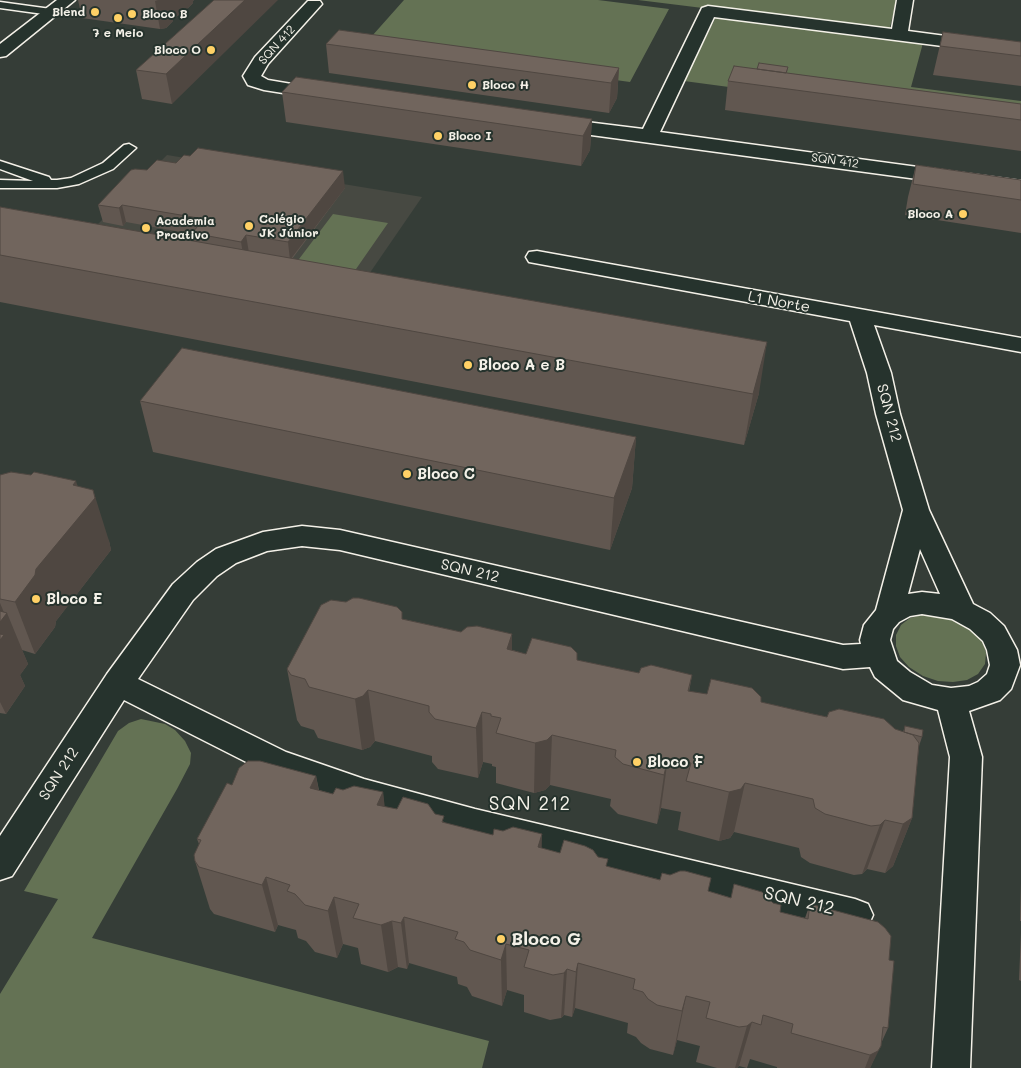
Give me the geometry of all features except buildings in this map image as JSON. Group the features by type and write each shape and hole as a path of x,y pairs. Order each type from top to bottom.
{"street":[{"path":"0,52 67,0"},
{"path":"899,36 905,0"},
{"name":"SQN 412","path":"314,4 261,61 252,76 254,82 264,85 338,97"},
{"path":"649,136 708,12 1021,51"},
{"name":"SQN 412","path":"533,121 1021,187"},
{"name":"L1 Norte","path":"537,257 1021,345"},
{"name":"SQN 212","path":"860,317 879,373 888,414 916,510 962,611"},
{"path":"889,614 916,510"},
{"name":"SQN 212","path":"0,865 118,683 182,592 226,556 263,542 302,536 340,540 843,657 878,655"},
{"path":"922,603 942,604 962,611 980,621 994,634 1002,650 1005,665 1000,680 989,692 972,698 951,700 932,697 914,691 886,669 878,655 875,640 879,625 889,614 904,606 922,603"},
{"name":"SQN 212","path":"118,683 276,762 364,793 475,824 856,915"},
{"path":"950,1068 966,757 951,700"}],"lane":[{"path":"0,5 51,12"},
{"path":"0,184 57,184 74,181 108,166 129,148"},
{"path":"0,165 57,184"}],"shaded area":[{"name":"Colégio JK Júnior","path":"167,155 422,197 356,293 80,242"}],"green space":[{"path":"404,0 598,0 669,9 630,82 364,45"},
{"path":"638,0 897,0 889,31"},
{"path":"716,17 923,43 911,87 1021,101 1021,126 684,81"},
{"path":"333,214 388,223 347,282 290,271"},
{"path":"922,615 950,617 964,623 974,632 983,642 986,653 985,664 978,674 967,680 953,682 938,681 923,676 909,667 900,657 896,646 896,635 901,625 910,618"},
{"path":"141,719 165,724 175,730 185,741 191,753 190,764 92,938 489,1041 482,1068 0,1068 0,994 58,899 24,891 118,731 129,723"}],"place":[{"name":"Blend","path":"95,12"},
{"name":"Bloco B","path":"132,14"},
{"name":"7 e Meio","path":"118,18"},
{"name":"Bloco O","path":"211,50"},
{"name":"Bloco H","path":"472,85"},
{"name":"Bloco I","path":"438,136"},
{"name":"Bloco A","path":"963,214"},
{"name":"Colégio JK Júnior","path":"249,226"},
{"name":"Academia Proativo","path":"146,228"},
{"name":"Bloco A e B","path":"468,365"},
{"name":"Bloco C","path":"407,474"},
{"name":"Bloco E","path":"36,599"},
{"name":"Bloco F","path":"637,762"},
{"name":"Bloco G","path":"501,939"}],"district":[{"name":"SQN 212","path":"530,804"}]}
